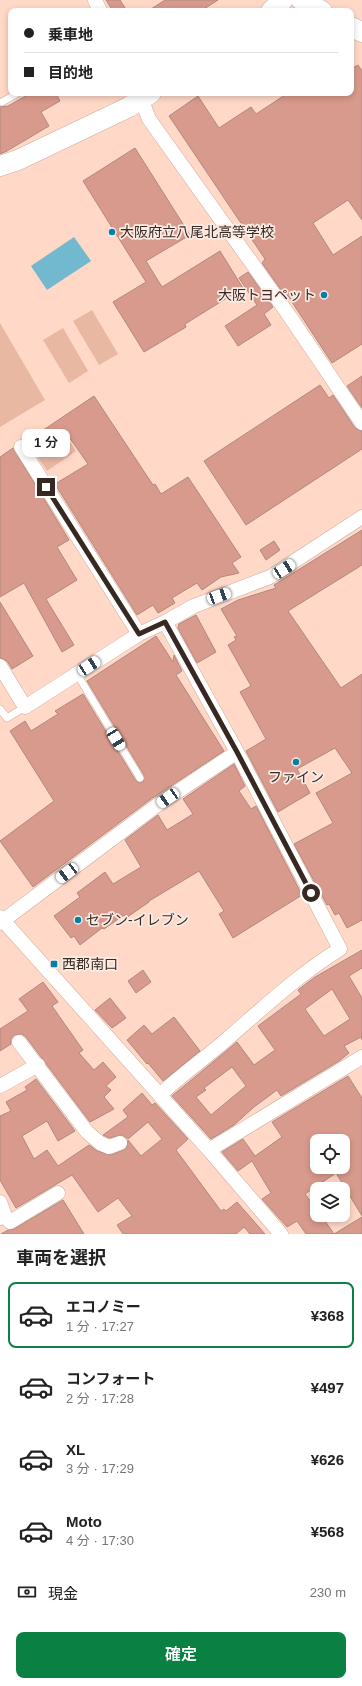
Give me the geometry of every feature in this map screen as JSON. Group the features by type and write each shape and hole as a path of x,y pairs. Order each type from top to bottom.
{"street":[{"path":"274,8 283,0"},
{"path":"302,0 317,8"},
{"path":"0,166 18,160 142,96"},
{"path":"144,96 149,119 286,311 362,423"},
{"path":"21,447 139,634"},
{"path":"0,666 25,707 139,634 194,606 270,578 362,517"},
{"path":"160,1095 180,1076 220,1045 310,968 340,949 237,752 165,622"},
{"path":"237,752 156,806 1,920 160,1095 281,1234"},
{"path":"19,1042 38,1065 87,1132 100,1143 109,1147 120,1143"},
{"path":"209,1150 362,1057"},
{"path":"0,1086 38,1065"},
{"path":"0,1202 3,1217 10,1222 58,1193"}],"lane":[{"path":"2,102 13,96"},
{"path":"76,674 140,778"},
{"path":"0,709 7,718 25,707"}],"shaded area":[{"path":"92,310 118,354 99,365 73,321"},
{"path":"0,323 45,400 0,427"},
{"path":"63,328 88,371 69,383 43,340"},
{"path":"66,436 76,451 47,471 37,456"}],"water":[{"path":"74,237 91,261 47,290 31,266"}],"building":[{"path":"106,0 120,0 125,8 111,8"},
{"path":"165,0 218,0 206,8 153,8"},
{"path":"358,65 362,71 362,220 348,200 313,223 333,255 362,236 362,344 332,363 288,296 286,297 262,263 265,259 169,116 198,96 219,128 251,107 256,114 283,96 354,96 354,67"},
{"path":"26,96 58,96 60,101 41,112 49,126 0,154 0,107 8,106"},
{"path":"135,148 190,235 146,261 162,287 220,251 243,288 185,324 186,327 144,352 113,302 146,282 83,181"},
{"path":"248,272 273,307 264,314 271,325 238,346 225,326 257,305 239,278"},
{"path":"362,376 362,408 347,386"},
{"path":"320,385 329,398 333,395 355,428 362,431 362,449 246,525 204,461"},
{"path":"94,396 153,485 155,484 161,494 188,477 241,557 232,563 239,573 221,577 202,590 197,583 172,598 175,603 158,613 153,605 137,615 55,484 88,464 67,434 36,455 27,441"},
{"path":"13,448 69,540 57,547 77,580 46,599 74,645 62,652 24,583 0,597 0,457"},
{"path":"362,530 362,565 288,611 341,688 362,674 362,920 347,928 339,913 335,915 329,904 327,905 294,844 333,823 316,793 352,773 335,748 297,769 310,793 278,812 246,751 266,739 240,692 251,686 228,645 236,640 234,637 237,636 221,609 238,600 276,588 274,585"},
{"path":"274,541 280,550 266,560 260,550"},
{"path":"0,602 33,656 12,669 7,661 0,658"},
{"path":"196,615 216,652 197,663 178,628 179,624"},
{"path":"156,636 173,662 174,655 182,671 176,675 224,751 151,799 33,887 0,841 54,801 10,731 25,721 31,731 58,714 55,711 83,694 136,781 140,783 143,782 144,775 87,681"},
{"path":"234,764 245,786 239,791 251,809 256,806 302,895 233,938 219,914 224,911 199,871 149,901 126,918 124,915 104,929 102,928 80,945 74,936 71,938 54,916 80,897 77,893 105,872 113,884 141,867 125,840 158,815 167,830 193,814 183,799"},
{"path":"362,950 362,968 349,976 362,998 362,1040 361,1037 344,1046 349,1053 339,1061 281,1096 277,1090 254,1107 234,1125 211,1139 172,1096 237,1042 254,1065 275,1050 258,1026 301,994 298,990 315,977","holes":["332,989 350,1019 324,1036 305,1009","232,1067 246,1086 211,1115 196,1097 206,1090 204,1088"]},
{"path":"143,970 151,982 136,993 128,981"},
{"path":"43,982 58,1002 52,1006 83,1050 79,1053 94,1070 103,1062 116,1077 106,1086 111,1090 104,1097 114,1109 90,1122 26,1037 22,1034 14,1035 11,1039 11,1044 0,1051 0,1029 28,1011 19,999"},
{"path":"110,998 126,1018 112,1028 95,1010"},
{"path":"174,1017 200,1051 163,1081 127,1040 144,1025 152,1034"},
{"path":"348,1076 362,1098 362,1216 350,1196 350,1182 341,1182 337,1174 350,1174 350,1134 310,1134 310,1174 335,1174 323,1182 310,1182 310,1191 305,1194 310,1201 310,1222 326,1222 334,1234 306,1234 297,1221 287,1227 262,1199 271,1193 252,1161 238,1171 222,1152 243,1139 255,1156 282,1137 272,1122"},
{"path":"36,1079 75,1131 58,1141 47,1121 22,1136 34,1159 47,1150 58,1166 89,1145 97,1151 111,1155 126,1149 128,1140 141,1156 162,1139 148,1122 128,1139 122,1135 109,1138 103,1135 128,1117 123,1110 142,1093 152,1105 155,1103 188,1139 176,1150 221,1211 224,1209 226,1211 237,1202 265,1234 250,1234 244,1227 236,1234 123,1234 117,1225 132,1216 118,1198 98,1212 72,1175 16,1208 0,1180 0,1116 11,1111 6,1102 27,1090 25,1087"},
{"path":"63,1200 84,1234 1,1234 8,1230 14,1229"},
{"path":"362,1217 362,1234 334,1234"}],"place":[{"name":"大阪府立八尾北高等学校","path":"112,232"},
{"name":"大阪トヨペット","path":"324,295"},
{"name":"ファイン","path":"296,762"},
{"name":"セブン-イレブン","path":"78,920"},
{"name":"西郡南口","path":"54,964"}],"route":[{"path":"46,487 139,634 165,622 237,752 311,893"}]}
